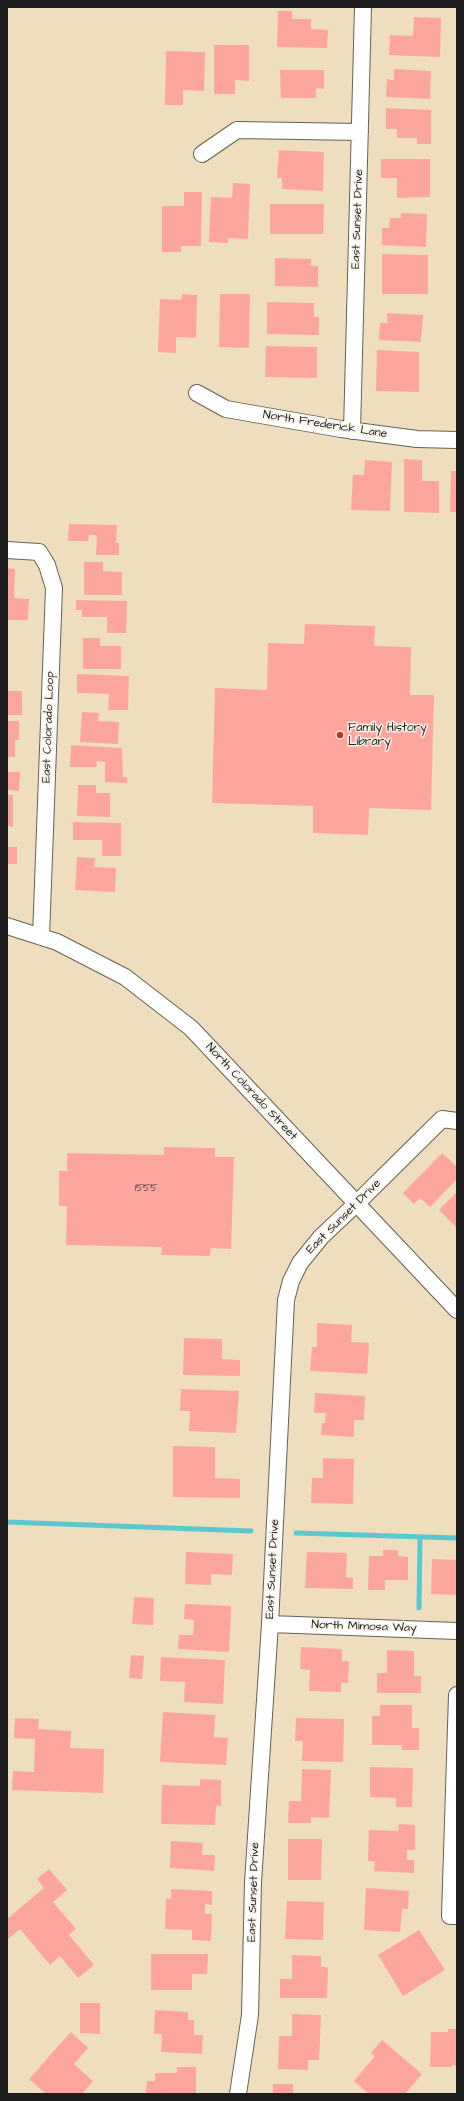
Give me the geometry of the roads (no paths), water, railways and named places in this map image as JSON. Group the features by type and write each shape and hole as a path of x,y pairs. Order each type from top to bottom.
{"street":[{"name":"East Sunset Drive","path":"352,431 363,7"},
{"path":"202,154 237,130 360,132"},
{"name":"North Frederick Lane","path":"197,393 226,409 352,431 417,439 457,440"},
{"name":"East Colorado Loop","path":"7,550 39,552 47,565 54,588 41,937"},
{"name":"North Colorado Street","path":"7,926 57,942 125,977 191,1028 457,1310"},
{"name":"East Sunset Drive","path":"238,2094 250,2015 253,1882 270,1624 286,1300 291,1281 307,1253 321,1237 357,1204 442,1118 457,1121"},
{"name":"North Mimosa Way","path":"270,1624 457,1631"},
{"path":"457,1695 450,1916 457,1916"}],"waterway":[{"path":"7,1522 251,1531"},
{"path":"296,1533 457,1538"},
{"path":"419,1608 420,1537"}],"place":[{"name":"Family History Library","path":"340,735"}]}
